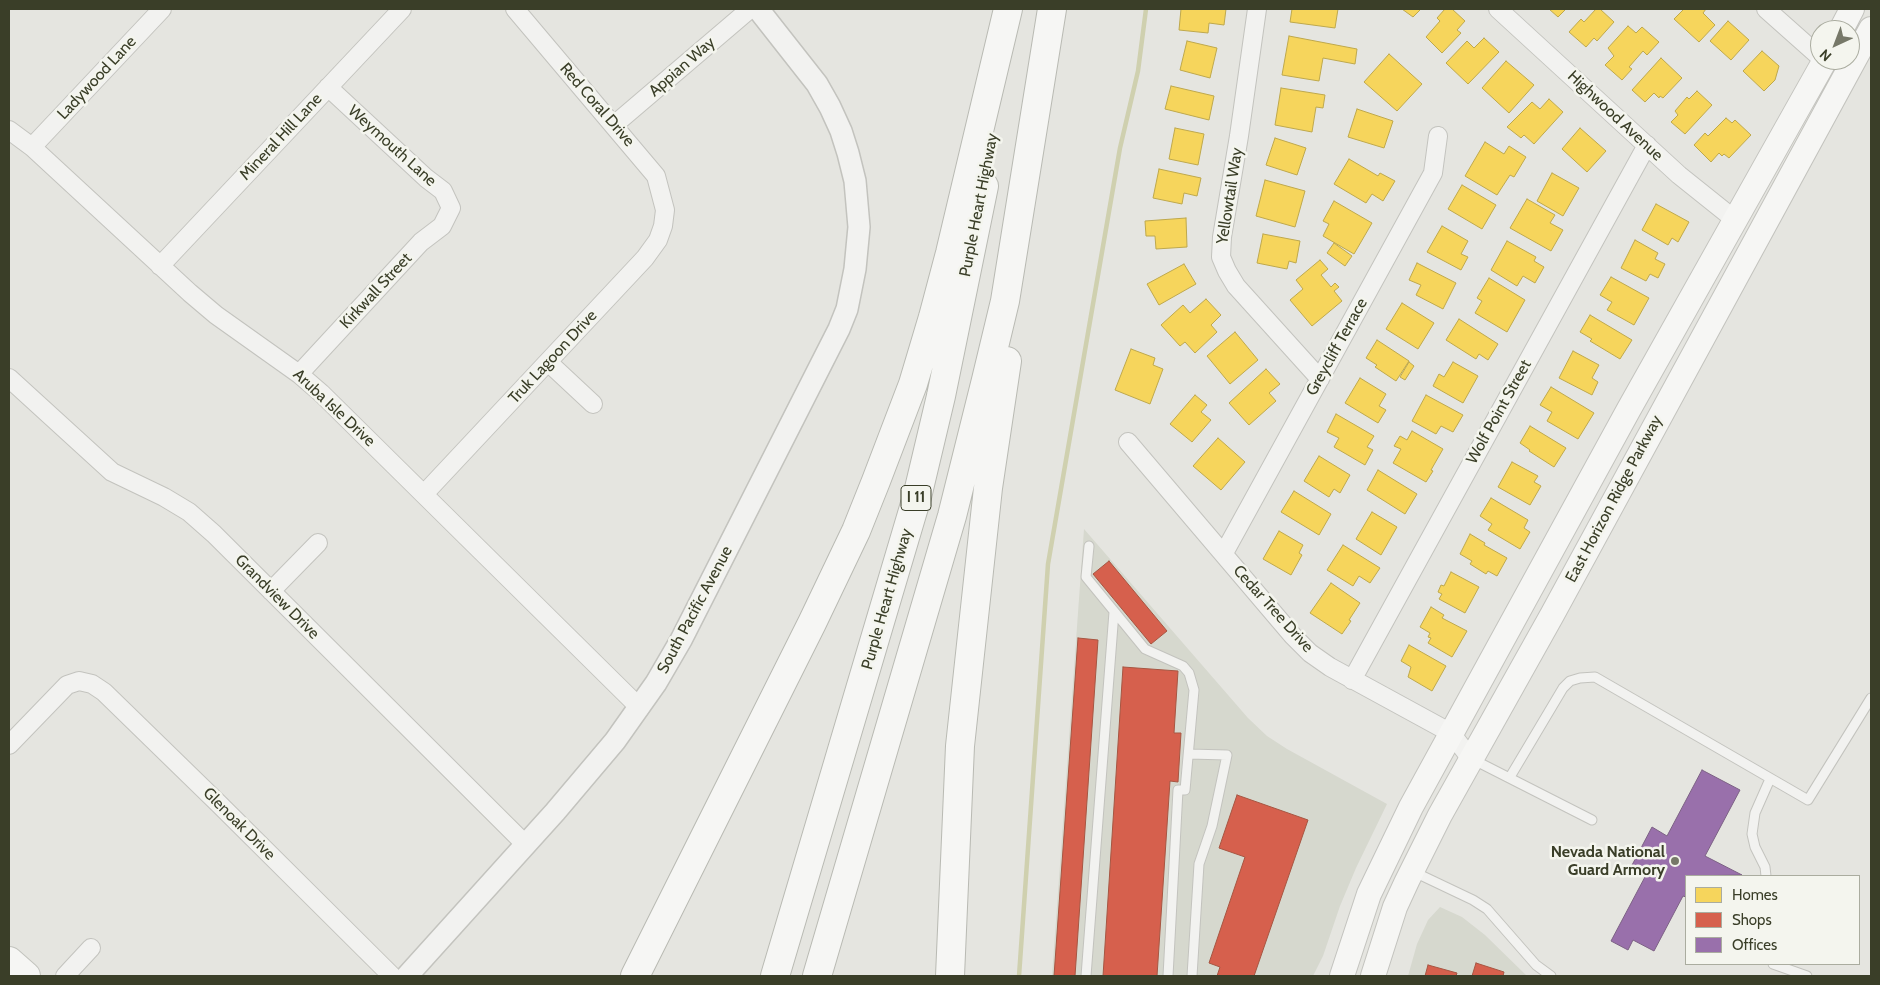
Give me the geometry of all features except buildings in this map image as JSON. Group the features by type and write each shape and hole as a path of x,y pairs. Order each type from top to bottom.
{"main road":[{"path":"635,976 812,623 856,531 876,481 912,384 933,317 1010,9"},
{"name":"Purple Heart Highway","path":"775,976 917,497 941,396 980,210 1010,9"},
{"name":"I 11","path":"817,976 910,651 952,516 1005,301 1052,9"},
{"name":"East Horizon Ridge Parkway","path":"1373,976 1395,907 1471,758 1557,606 1871,29"},
{"name":"East Horizon Ridge Parkway","path":"1342,976 1366,903 1393,842 1734,219 1819,70"},
{"path":"950,976 960,746 988,488 1008,354 1005,301"},
{"path":"9,961 26,976"}],"street":[{"name":"Ladywood Lane","path":"32,147 162,9"},
{"name":"Mineral Hill Lane","path":"160,266 402,9"},
{"name":"Red Coral Drive","path":"515,9 656,176 665,210"},
{"name":"Appian Way","path":"614,125 750,9"},
{"name":"South Pacific Avenue","path":"407,976 555,812 615,741 656,684 681,640 839,329 847,309 858,245 859,227 855,180 841,131 817,84 758,9"},
{"name":"Yellowtail Way","path":"1257,9 1222,237 1221,256 1236,286 1320,379"},
{"name":"Highwood Avenue","path":"1498,9 1680,175 1734,219"},
{"path":"1766,9 1810,48"},
{"path":"1839,70 1846,75"},
{"name":"Weymouth Lane","path":"328,87 426,178 443,191 451,208"},
{"name":"Aruba Isle Drive","path":"9,130 32,147 160,266 216,315 299,374 321,393 640,708"},
{"name":"Greycliff Terrace","path":"1224,553 1433,172 1438,136"},
{"name":"Wolf Point Street","path":"1352,680 1647,145"},
{"name":"Kirkwall Street","path":"299,374 421,242 442,226 451,208"},
{"name":"Truk Lagoon Drive","path":"424,494 645,258 658,240 663,226 665,210"},
{"path":"548,362 593,404"},
{"name":"Grandview Drive","path":"9,378 112,472 164,497 189,512 214,534 525,844"},
{"name":"Cedar Tree Drive","path":"1128,442 1293,636 1310,653 1352,680 1451,733 1471,758"},
{"path":"271,591 318,543"},
{"name":"Glenoak Drive","path":"9,745 67,685 80,681 92,684 104,692 392,976"},
{"path":"65,976 91,948"}],"lane":[{"path":"1088,546 1086,577 1145,649 1183,666 1194,690 1185,790 1178,790 1168,976"},
{"path":"1086,976 1114,612"},
{"path":"1510,777 1563,688 1570,681 1596,677 1808,800 1871,698"},
{"path":"1189,754 1227,755 1212,826 1199,864 1192,976"},
{"path":"1471,758 1592,820"},
{"path":"1766,875 1765,866 1755,847 1752,834 1755,812 1770,779"},
{"path":"1412,871 1473,900 1487,910 1536,965 1550,976"},
{"path":"1776,965 1807,976"}],"shaded area":[{"path":"1084,529 1248,718 1267,736 1387,804 1356,868 1340,906 1323,956 1313,976 1052,976"},
{"path":"1440,907 1462,917 1485,935 1527,976 1408,976 1417,944 1428,920"}],"waterway":[{"path":"1019,976 1048,564 1120,148 1138,71 1146,9"}],"place":[{"name":"Nevada National Guard Armory","path":"1675,861"}]}
